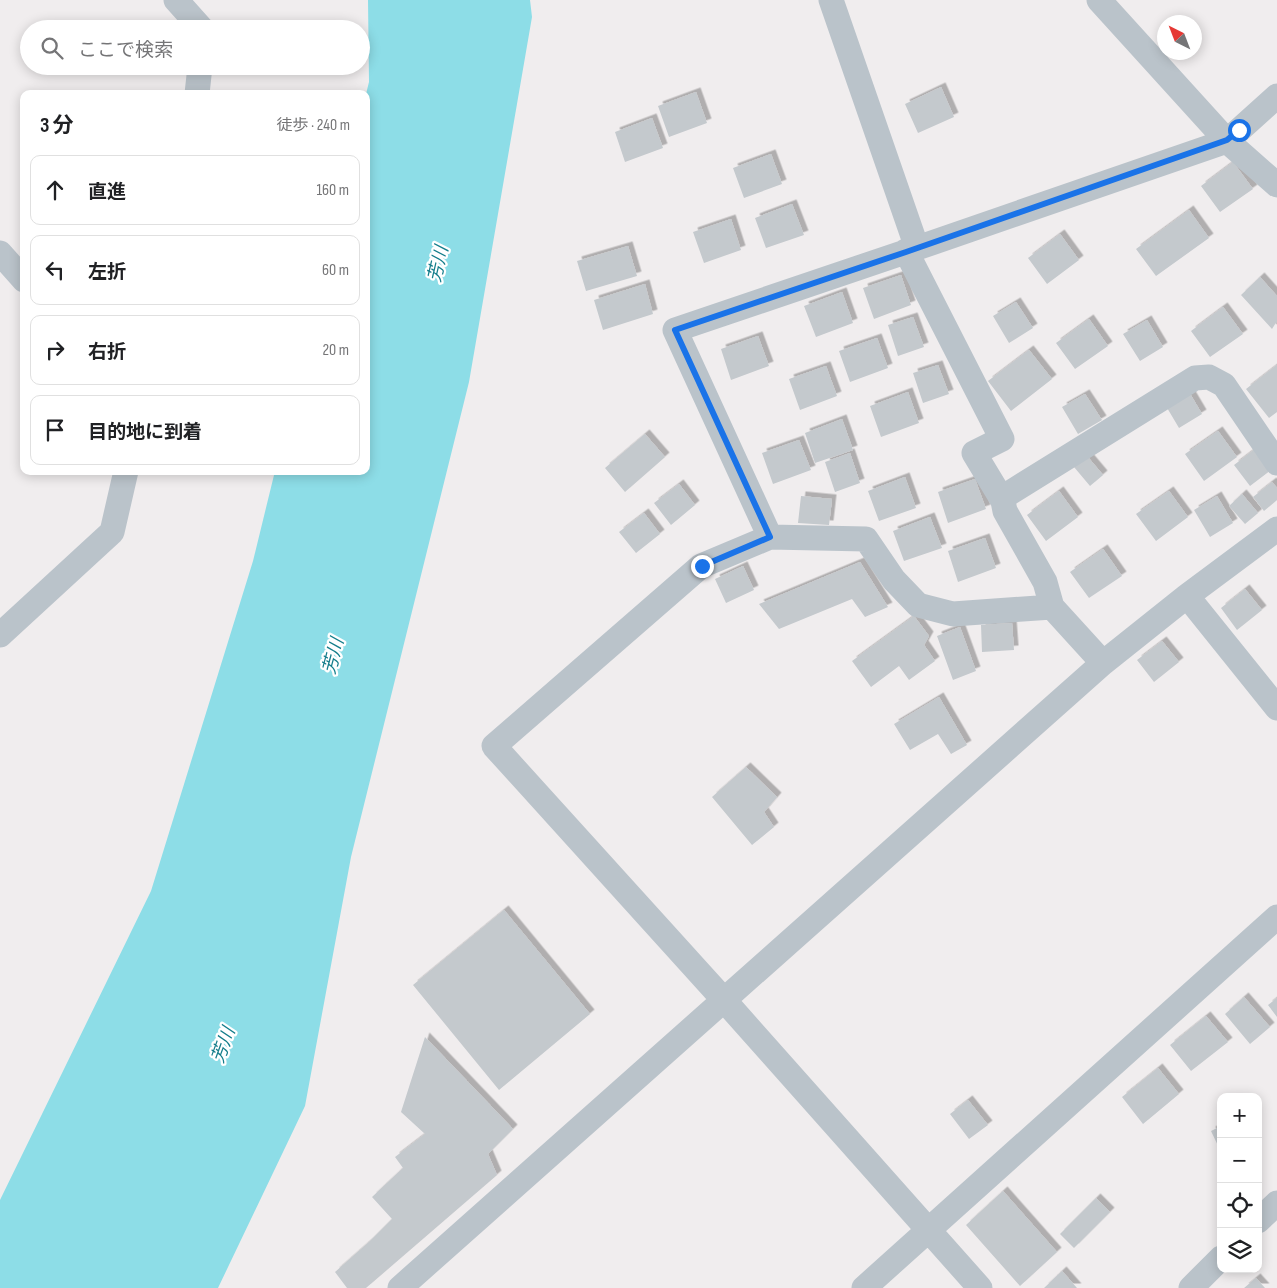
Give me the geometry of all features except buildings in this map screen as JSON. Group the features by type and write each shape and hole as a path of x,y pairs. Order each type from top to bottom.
{"street":[{"path":"176,0 194,20"},
{"path":"831,0 911,250 1002,438 974,453 1003,501 1005,511 1045,582 1052,607 1103,663"},
{"path":"1099,0 1227,140 1277,185"},
{"path":"197,90 199,75"},
{"path":"770,537 675,330 1227,140 1277,96"},
{"path":"0,253 20,276"},
{"path":"1003,501 1008,494 1195,378 1209,378 1224,385 1277,463"},
{"path":"1,631 112,532 125,475"},
{"path":"400,1288 1103,663 1187,596 1277,529"},
{"path":"980,1288 724,1000 494,746 702,566 770,537 866,539 894,580 918,605 952,614 1052,607"},
{"path":"1187,596 1277,708"},
{"path":"864,1288 1277,917"},
{"path":"1262,1217 1277,1203"},
{"path":"1190,1288 1217,1262"}],"water":[{"name":"芳川","path":"368,0 530,0 532,17 469,382 351,857 305,1106 218,1288 0,1288 0,1200 151,891 253,561 274,475 370,475 370,90 367,90 370,75 370,20 368,20"}],"route":[{"path":"702,566 770,537 675,330 1227,140 1239,130"}]}
